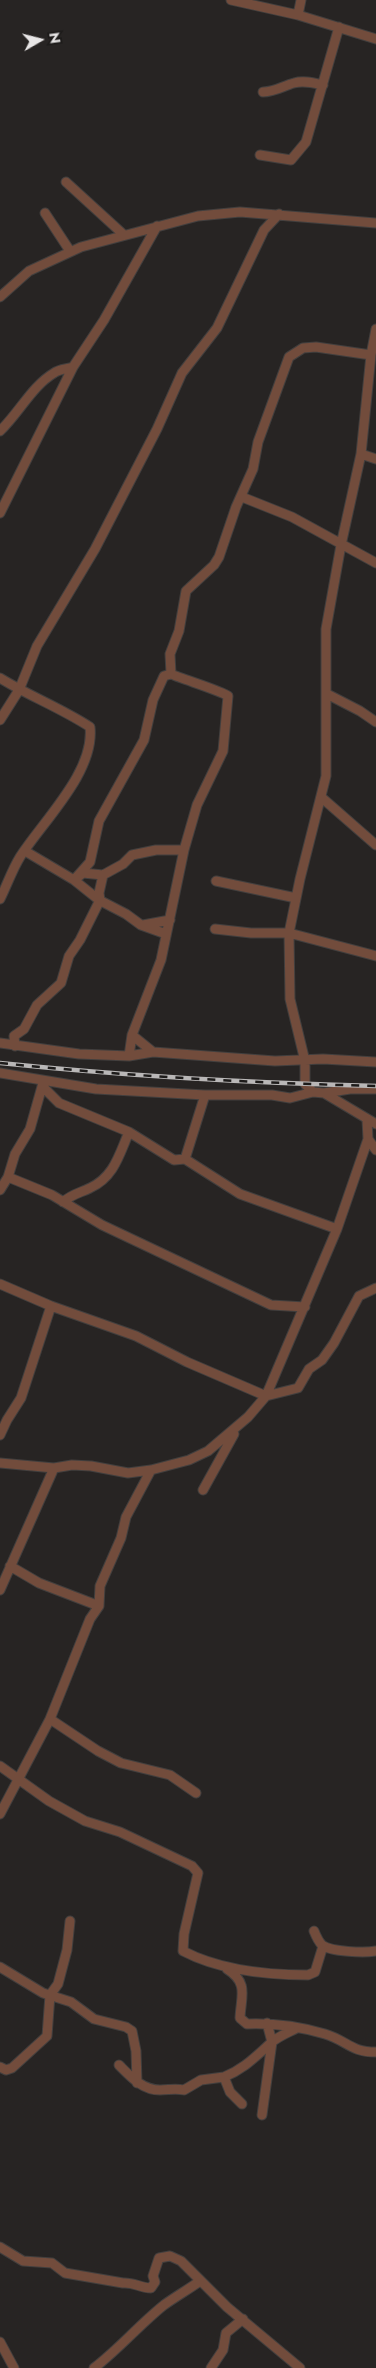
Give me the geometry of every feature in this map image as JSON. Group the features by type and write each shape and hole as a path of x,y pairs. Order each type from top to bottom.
{"street":[{"path":"231,0 298,15 376,39"},
{"path":"298,15 301,0"},
{"path":"260,155 291,160 299,153 306,142 340,27"},
{"path":"263,92 272,92 294,83 305,82 323,85"},
{"path":"66,182 124,235"},
{"path":"0,297 29,271 70,251 198,216 240,212 376,223"},
{"path":"45,213 70,251"},
{"path":"0,720 19,690 37,646 95,549 157,429 182,373 217,328 264,230 279,214"},
{"path":"0,513 73,367 104,320 156,226"},
{"path":"313,1092 305,1084 305,1061 290,999 290,933 296,898 326,776 326,629 341,545 361,454 371,356 376,329"},
{"path":"171,674 170,654 179,631 186,591 214,565 219,557 236,507 253,469 258,442 289,357 304,348 316,347 371,356"},
{"path":"0,431 11,421 39,385 55,372 73,367"},
{"path":"361,454 376,459"},
{"path":"242,497 292,518 376,563"},
{"path":"74,880 90,862 99,821 144,740 153,700 164,676 171,674 203,687 223,692 228,696 224,751 197,805 184,850 160,960 132,1035 129,1056"},
{"path":"0,678 19,690 70,714 90,727 91,741 87,756 65,795 25,851 1,894"},
{"path":"327,694 360,711 376,722"},
{"path":"321,797 376,845"},
{"path":"74,880 83,873 104,875 124,864 132,855 156,850 184,850"},
{"path":"25,851 74,880 99,901 126,914 141,925 166,934"},
{"path":"15,1046 14,1036 24,1029 37,1005 61,983 69,956 80,940 99,901 99,892 104,875"},
{"path":"216,881 296,898"},
{"path":"141,925 170,920"},
{"path":"215,929 251,933 290,933 376,956"},
{"path":"132,1035 153,1052"},
{"path":"0,1043 79,1054 129,1056 153,1052 276,1062 323,1059 376,1062"},
{"path":"0,1072 43,1082 53,1081 96,1089 205,1095 272,1095 290,1098 313,1092 324,1094 376,1124"},
{"path":"43,1082 60,1103 129,1132 174,1160 185,1159 240,1194 337,1229"},
{"path":"0,1190 8,1177 14,1154 30,1129 43,1082"},
{"path":"324,1094 350,1089 376,1089"},
{"path":"185,1159 205,1095"},
{"path":"0,1464 54,1468 72,1465 91,1466 128,1473 151,1470 189,1460 208,1451 237,1427 266,1396 304,1307 337,1229 368,1139 367,1120"},
{"path":"63,1202 71,1194 90,1188 109,1175 116,1165 129,1132"},
{"path":"368,1139 376,1150"},
{"path":"8,1177 30,1185 102,1224 271,1306 304,1307"},
{"path":"0,1284 51,1306 136,1336 187,1362 266,1396 298,1388 309,1369 322,1360 334,1343 359,1296 376,1288"},
{"path":"0,1435 21,1398 51,1306"},
{"path":"203,1490 237,1427"},
{"path":"0,1590 54,1468"},
{"path":"0,1814 50,1719 90,1619 100,1606 100,1586 120,1538 126,1517 151,1470"},
{"path":"10,1566 40,1583 100,1606"},
{"path":"50,1719 90,1746 121,1763 170,1775 196,1793"},
{"path":"0,1766 48,1801 85,1821 120,1832 192,1866 198,1873 184,1934 184,1951 196,1958 244,1970 308,1975 315,1972 323,1946"},
{"path":"0,2067 6,2070 12,2068 47,2036 50,1994 58,1984 67,1950 70,1921"},
{"path":"314,1931 323,1946 330,1949 376,1951"},
{"path":"219,1964 238,1976 243,1987 240,2018 247,2024 267,2023 325,2034 358,2052 376,2052"},
{"path":"0,1967 20,1981 43,1993 71,2002 94,2019 132,2030 136,2051 137,2083"},
{"path":"262,2115 272,2042 267,2023"},
{"path":"119,2065 137,2083 159,2090 172,2088 184,2090 201,2080 224,2077 238,2071 260,2055 272,2042 295,2029"},
{"path":"224,2077 230,2092 242,2104"},
{"path":"0,2247 22,2261 52,2263 66,2273 123,2283 132,2282 144,2288 151,2288 155,2282 153,2276 160,2258 170,2256 181,2261 227,2307 300,2368"},
{"path":"94,2368 112,2356 134,2331 166,2304 200,2281"},
{"path":"211,2368 223,2350 226,2333 243,2319"},
{"path":"0,2342 14,2368"}],"railway":[{"path":"0,1063 188,1078 376,1086"}]}
